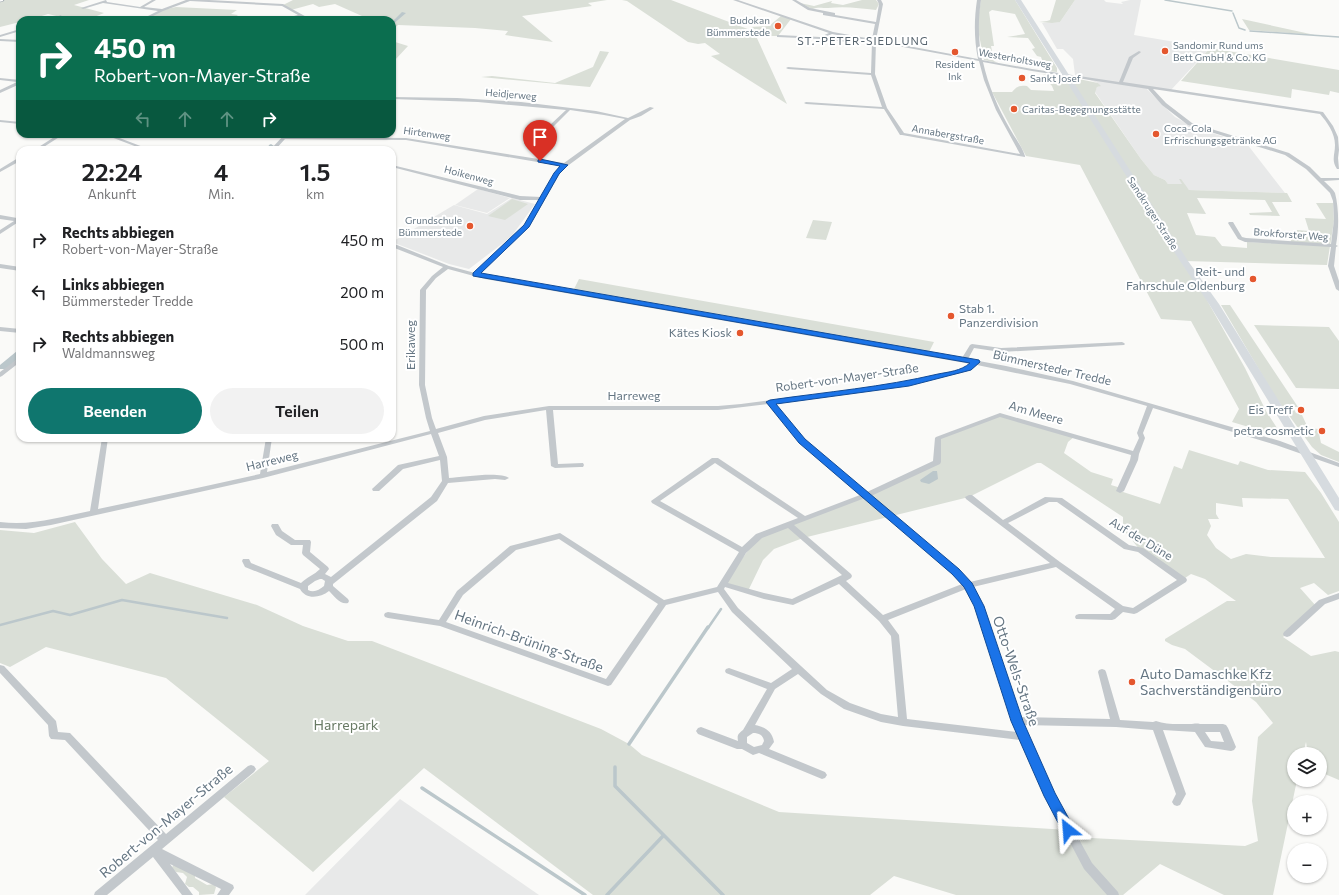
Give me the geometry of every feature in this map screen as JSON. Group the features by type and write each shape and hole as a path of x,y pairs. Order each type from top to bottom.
{"street":[{"path":"83,8 109,0"},
{"path":"140,8 154,0"},
{"path":"150,16 189,0 283,5 301,15"},
{"name":"Westerholtsweg","path":"735,0 832,33 874,43 1065,75 1321,113 1330,125 1338,142 1335,157 1339,168"},
{"path":"794,0 808,9 826,13 824,14 878,23"},
{"name":"Annabergstraße","path":"879,0 881,4 874,43 873,74 885,108 902,134 905,136 1023,156 994,101 981,61"},
{"path":"979,0 976,25 981,61"},
{"name":"Sandkruger Straße","path":"1018,0 1184,261 1214,304 1339,507"},
{"path":"102,2 121,4 129,7 162,10"},
{"path":"297,16 301,15"},
{"path":"0,36 16,31"},
{"path":"820,38 832,33"},
{"path":"778,36 874,43"},
{"path":"0,40 16,41"},
{"path":"1121,83 1132,57 1139,52"},
{"path":"788,68 873,74"},
{"path":"0,79 16,81"},
{"path":"0,92 16,84"},
{"name":"Brokforster Weg","path":"1150,88 1164,104 1190,124 1201,129 1286,154 1299,161 1332,192 1336,202 1337,220 1335,246 1331,266 1339,289"},
{"name":"Heidjerweg","path":"396,98 461,99 569,109 628,119"},
{"path":"806,103 885,108"},
{"path":"476,275 521,233 557,173 565,165 592,147 628,119 652,108"},
{"path":"546,126 551,126 569,109"},
{"path":"0,121 16,123"},
{"path":"42,146 56,138"},
{"path":"116,138 138,146"},
{"path":"276,146 284,138"},
{"name":"Hirtenweg","path":"366,138 406,139 565,165"},
{"path":"0,171 16,161"},
{"name":"Hoikenweg","path":"396,167 416,170 520,198 542,199"},
{"path":"1320,180 1339,179"},
{"path":"0,217 16,220"},
{"path":"0,232 16,222"},
{"name":"Brokforster Weg","path":"1231,223 1239,241 1335,246"},
{"name":"Bümmersteder Tredde","path":"396,247 447,267 476,275 976,362 1071,382 1304,451 1339,465"},
{"path":"0,266 16,268"},
{"name":"Erikaweg","path":"446,481 443,457 434,431 422,385 422,293 430,281 447,267"},
{"path":"0,329 16,331"},
{"path":"964,360 972,346 1001,350 1122,344"},
{"path":"0,375 16,362"},
{"name":"Robert-von-Mayer-Straße","path":"718,408 899,385 960,372 968,369 976,362"},
{"name":"Otto-Wels-Straße","path":"770,402 802,441 956,572 968,585 979,606 1017,721 1050,796 1088,866 1114,895"},
{"path":"1120,491 1142,438 1140,433 1151,405"},
{"path":"549,408 555,466 580,465"},
{"name":"Harreweg","path":"396,441 484,418 549,408 718,408"},
{"name":"Am Meere","path":"866,496 936,462 938,438 1000,415 1135,454"},
{"path":"94,512 104,442"},
{"path":"264,476 268,442"},
{"name":"Harreweg","path":"0,525 31,527 264,476 392,442"},
{"path":"376,489 402,467 443,457"},
{"path":"743,551 655,501 715,460 803,518"},
{"path":"246,561 248,565 303,587 307,593 315,595 323,592 329,585 434,499 446,481 495,477 505,478"},
{"path":"722,587 743,551 759,536 803,518 866,496"},
{"path":"969,497 1057,564 1121,609"},
{"name":"Auf der Düne","path":"1003,523 1048,499 1059,500 1126,547 1140,550 1183,580 1134,611 1121,609 1112,617 1079,617"},
{"path":"663,603 722,587 793,602 848,576 788,524"},
{"path":"275,526 279,533 294,544 307,542 306,553 325,568 318,576 306,582 303,587"},
{"name":"Heinrich-Brüning-Straße","path":"388,615 441,624 608,683 663,603 560,536 513,548 460,593 441,624"},
{"path":"882,619 968,585 1057,564"},
{"path":"318,576 328,579 329,585 345,601"},
{"path":"840,580 882,619 895,635 903,722"},
{"path":"722,587 735,610 824,692 847,706 881,718 903,722 1024,737"},
{"path":"1287,634 1322,602 1339,596"},
{"path":"1,668 53,724 54,736 67,736 165,840"},
{"path":"798,669 772,687 747,731 741,738 743,745 749,750 761,750 822,775"},
{"path":"729,671 772,687"},
{"path":"1102,672 1116,723"},
{"path":"1017,721 1116,723 1180,728 1197,727"},
{"path":"1156,725 1181,794 1177,802"},
{"path":"747,731 755,729 764,732 768,738 768,745 761,750"},
{"path":"701,731 740,746 743,745"},
{"name":"Robert-von-Mayer-Straße","path":"99,895 251,769"},
{"path":"153,850 188,895"},
{"path":"153,850 229,888 222,895"}],"shaded area":[{"path":"1075,0 1104,0 1106,2 1123,4 1121,2 1141,0 1134,35 1210,48 1171,90 1147,87 1147,89 1175,117 1199,129 1247,144 1285,193 1189,190 1183,184 1168,184 1165,180 1154,175 1141,159 1095,92 1097,87 1100,86 1098,83 1075,75 1073,59 1063,49 1057,49 1042,23 1060,22"},
{"path":"478,189 510,198 487,213 455,205"},
{"name":"Grundschule Bümmerstede","path":"512,198 535,204 511,237 469,269 449,264 396,244 396,240 454,205 487,214"},
{"path":"933,471 937,471 938,479 929,484 921,482 920,480"},
{"path":"400,799 539,895 305,895"}],"green space":[{"path":"89,0 74,5 104,13 97,16 56,16 48,14 42,16 16,16 16,23 0,27 0,1"},
{"path":"293,0 607,0 588,3 592,6 522,16 553,42 505,35 508,31 398,25 396,27 396,16 362,16 335,4 319,7 313,4 291,10 283,5"},
{"path":"622,0 671,0 753,31 751,27 769,26 781,16 791,19 778,36 756,36 787,104 711,56 720,54 705,43 698,44 688,42 627,1"},
{"path":"862,0 876,0 879,4 876,10 846,7 812,9 800,3 814,6 832,1 831,3 843,5"},
{"path":"981,0 1015,0 1057,68 1057,72 1046,71 1041,57 1037,56 1032,49 1035,48 1028,38 1007,37 1025,34 1015,14 992,10 989,12 994,46 991,46 994,61 998,63 984,60 977,25"},
{"path":"1056,0 1075,0 1060,22 1039,22 1050,20"},
{"path":"176,7 237,10 231,14 238,15 151,16 162,10"},
{"path":"1242,19 1315,35 1249,30"},
{"path":"396,42 408,46 396,59"},
{"path":"1210,48 1339,70 1339,93 1330,91 1329,95 1292,89 1291,98 1181,81"},
{"path":"600,51 609,52 590,87 481,77 492,76 555,83 593,67"},
{"path":"1048,74 1063,79 1074,78 1098,83 1101,86 1097,87 1095,93 1141,159 1154,175 1165,180 1168,184 1182,184 1179,179 1181,179 1189,190 1287,193 1292,202 1272,202 1280,216 1250,215 1249,213 1272,212 1265,200 1197,198 1206,214 1187,213 1196,235 1215,237 1222,246 1247,248 1247,242 1289,244 1297,230 1309,231 1305,218 1326,219 1316,203 1333,203 1334,221 1327,265 1185,261 1245,368 1266,411 1281,434 1272,434 1232,422 1239,409 1191,321 1161,319 1080,165 1026,156 992,92 1012,92 1019,86 1027,86 1031,90 1054,91 1052,86 1042,75"},
{"path":"512,199 528,204 505,220 488,216"},
{"path":"813,220 832,222 826,240 806,238"},
{"path":"579,279 934,342 928,354 573,291"},
{"path":"1221,305 1230,305 1298,407 1293,407 1296,413 1302,415 1308,428 1318,429 1321,443 1339,452 1339,462 1321,455 1312,447 1274,395"},
{"path":"1254,325 1329,327 1339,341 1339,389 1296,388"},
{"name":"Harrepark","path":"1000,415 1075,436 1068,442 1064,453 1091,472 1113,479 1111,485 1121,488 1120,491 1160,504 1174,466 1182,469 1189,450 1238,465 1240,461 1268,470 1305,472 1321,493 1339,522 1339,591 1328,595 1314,583 1300,588 1316,606 1283,637 1311,656 1335,651 1339,652 1339,780 1327,775 1327,747 1307,747 1306,742 1305,747 1287,747 1287,787 1296,787 1294,795 1287,795 1287,828 1273,895 1224,895 1160,864 1123,895 956,895 894,876 870,895 593,895 424,768 313,872 224,797 269,761 166,678 46,647 10,667 0,663 0,530 34,533 75,522 102,559 126,584 150,573 257,605 303,626 348,641 372,641 601,729 629,744 642,755 779,812 1068,830 1072,837 1245,846 1258,841 1252,801 1258,737 1273,723 1256,702 1185,649 1165,641 1165,639 1227,601 1236,601 1205,579 1191,574 1185,578 1140,550 1123,529 1123,517 1041,463 1037,463 969,497 803,538 774,549 763,560 748,591 723,584 759,536 837,507 936,462 938,438","holes":["1242,498 1288,499 1325,558 1271,557 1246,554 1231,559 1216,548 1207,535 1211,526 1208,519 1219,519 1216,514 1216,503 1243,507"]},
{"path":"173,865 195,873 195,878 207,885 214,884 216,887 214,894 199,895 199,892 193,887 189,887 185,884 187,877 183,873 176,872 172,868"}],"waterway":[{"path":"1165,0 1232,11"},
{"path":"396,20 404,13"},
{"path":"1233,13 1239,28 1245,30"},
{"path":"1250,31 1339,37"},
{"path":"3,367 16,356"},
{"path":"0,625 53,611 70,615 122,600 227,618"},
{"path":"708,628 721,609"},
{"path":"629,744 708,627"},
{"path":"615,767 615,786 723,895"},
{"path":"422,788 585,895"},
{"path":"607,895 663,836"}],"place":[{"name":"Budokan Bümmerstede","path":"778,26"},
{"name":"Sandomir Rund ums Bett GmbH & Co. KG","path":"1165,51"},
{"name":"Resident Ink","path":"955,52"},
{"name":"Sankt Josef","path":"1022,78"},
{"name":"Caritas-Begegnungsstätte","path":"1014,109"},
{"name":"Coca-Cola Erfrischungsgetränke AG","path":"1156,134"},
{"name":"Grundschule Bümmerstede","path":"470,226"},
{"name":"Reit- und Fahrschule Oldenburg","path":"1253,279"},
{"name":"Stab 1. Panzerdivision","path":"951,316"},
{"name":"Kätes Kiosk","path":"740,333"},
{"name":"Eis Treff","path":"1301,410"},
{"name":"petra cosmetic","path":"1322,431"},
{"name":"Auto Damaschke Kfz Sachverständigenbüro","path":"1132,682"}],"district":[{"name":"ST.-PETER-SIEDLUNG","path":"863,41"}],"route":[{"path":"540,161 565,165 560,168 527,226 476,275 582,292 642,304 976,362 968,369 960,372 899,385 770,402 794,434 956,572 968,585 979,606 1017,721 1050,796 1068,830"}]}
